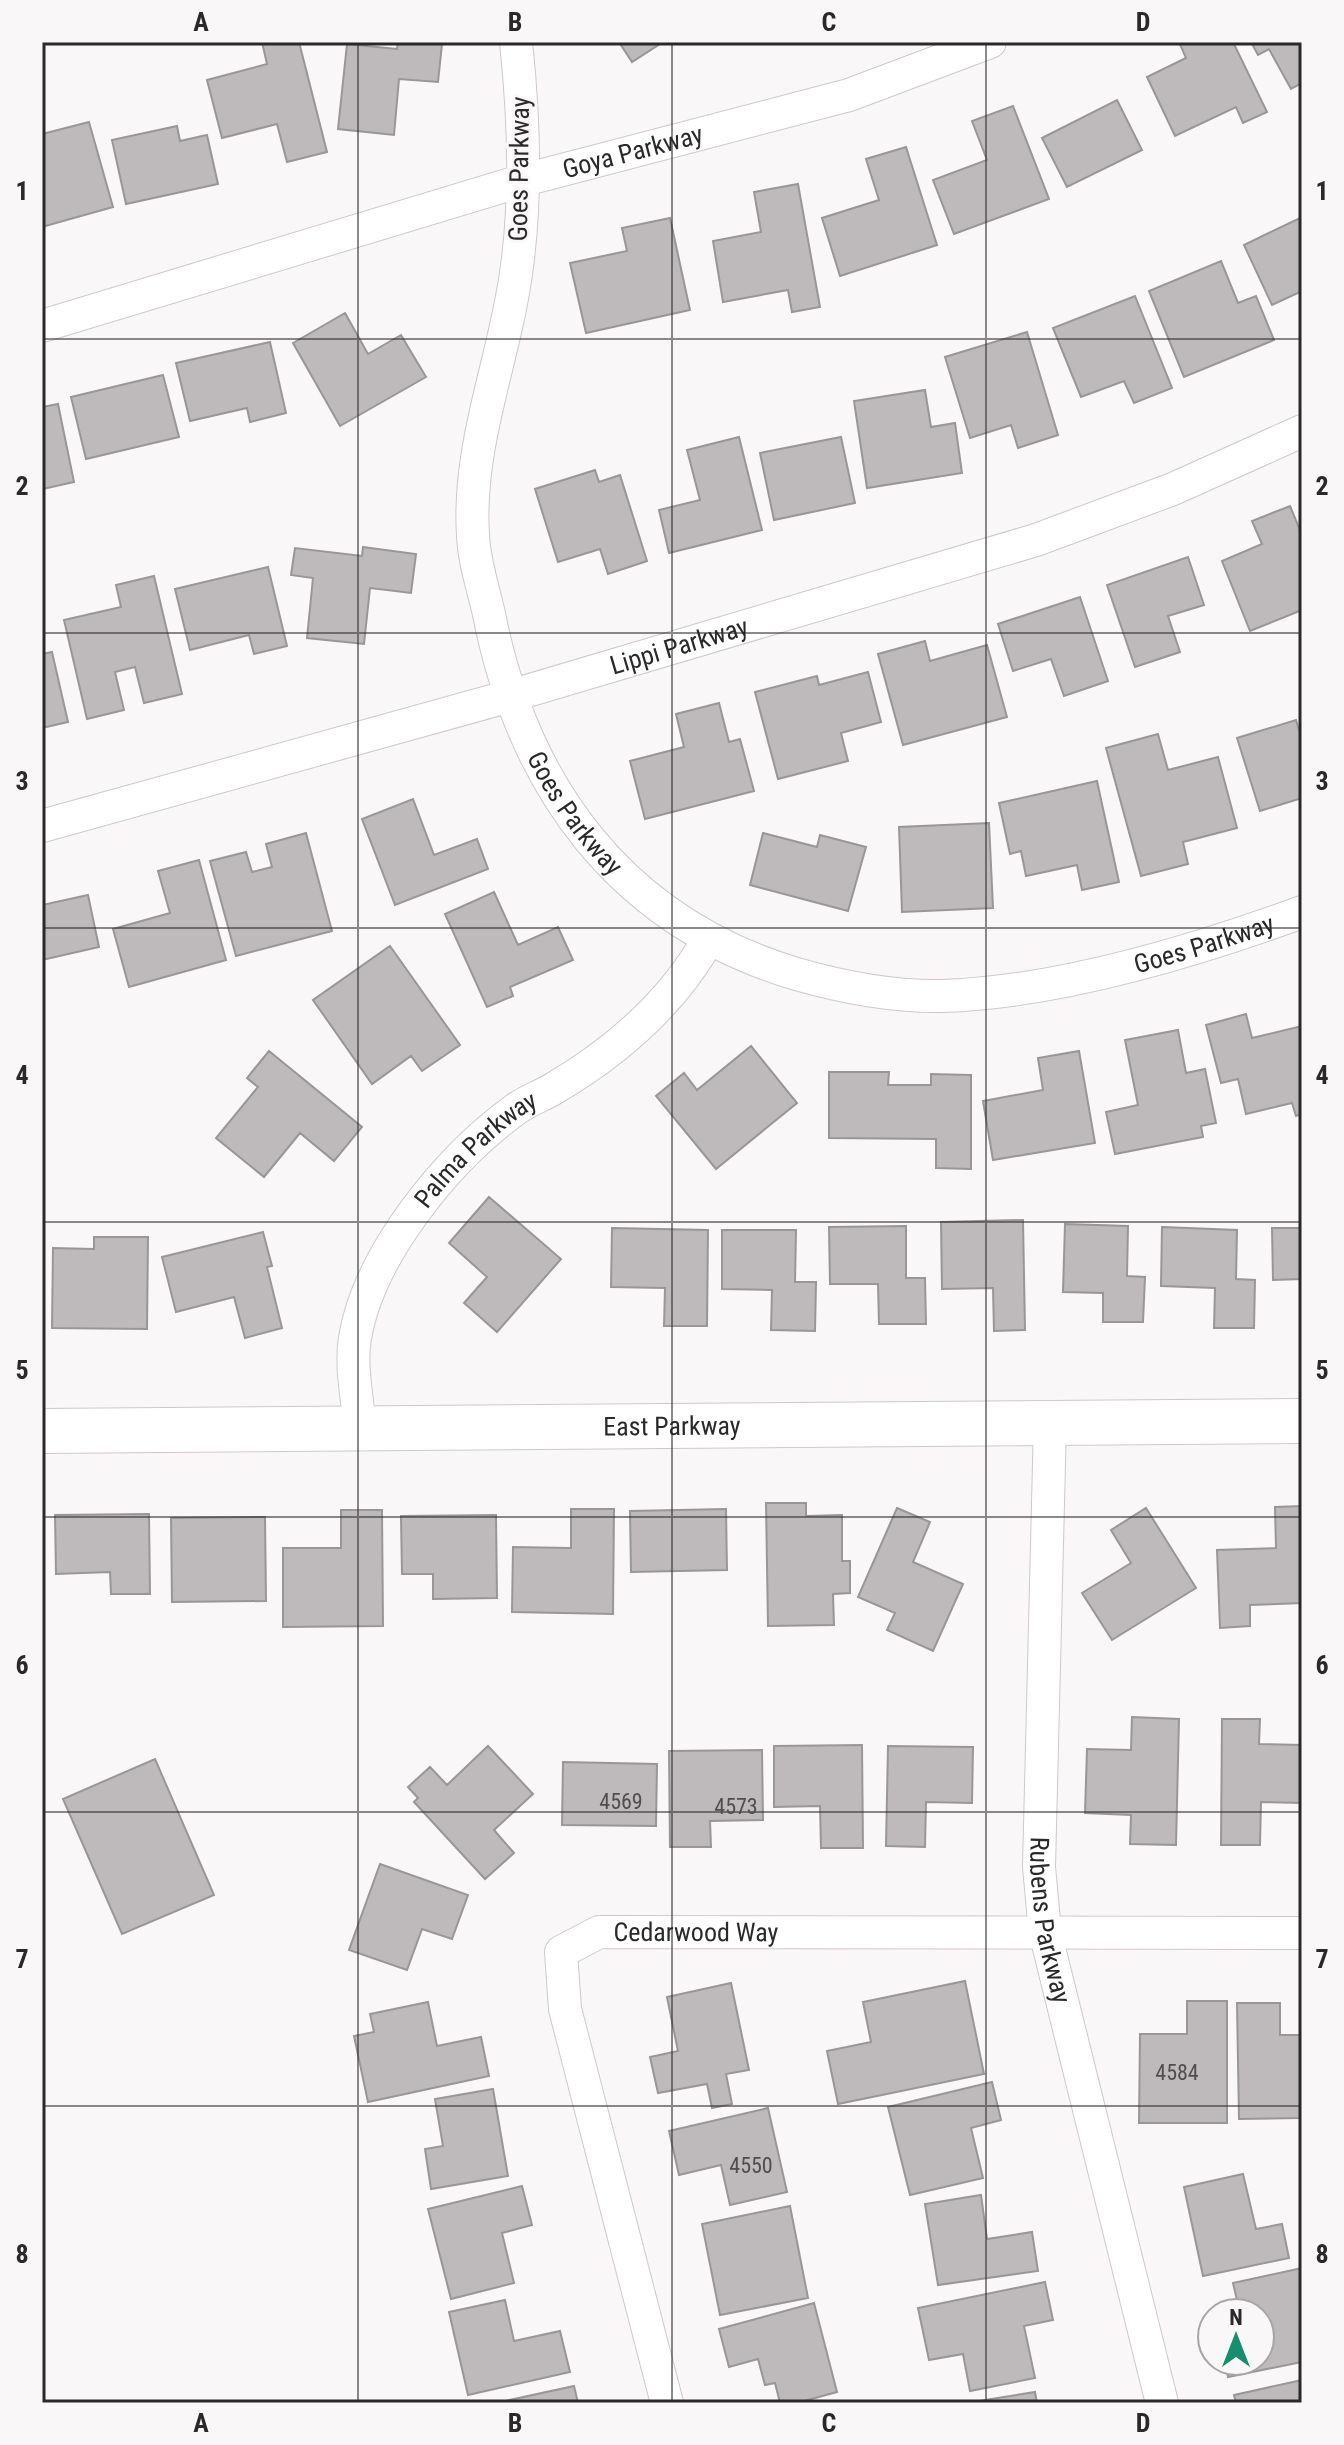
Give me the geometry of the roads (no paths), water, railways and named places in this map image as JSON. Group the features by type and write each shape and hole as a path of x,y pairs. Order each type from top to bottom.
{"street":[{"name":"Goes Parkway","path":"516,42 522,101 524,180 517,267 473,479 473,535 478,572 510,696 565,812 591,844 648,901 708,940 755,962 821,981 902,995 941,996 1023,987 1143,962 1302,912"},
{"name":"Goya Parkway","path":"42,326 524,180 849,95 990,42"},
{"name":"Lippi Parkway","path":"42,826 510,696 1036,540 1173,489 1302,431"},
{"name":"Palma Parkway","path":"360,1429 354,1340 371,1288 404,1227 457,1165 517,1109 555,1089 660,1008 688,975 708,940"},
{"name":"East Parkway","path":"42,1431 1302,1421"},
{"name":"Rubens Parkway","path":"1050,1423 1039,1867 1045,1932 1162,2403"},
{"name":"Cedarwood Way","path":"667,2403 565,2009 561,1952 599,1932 1302,1933"}]}
